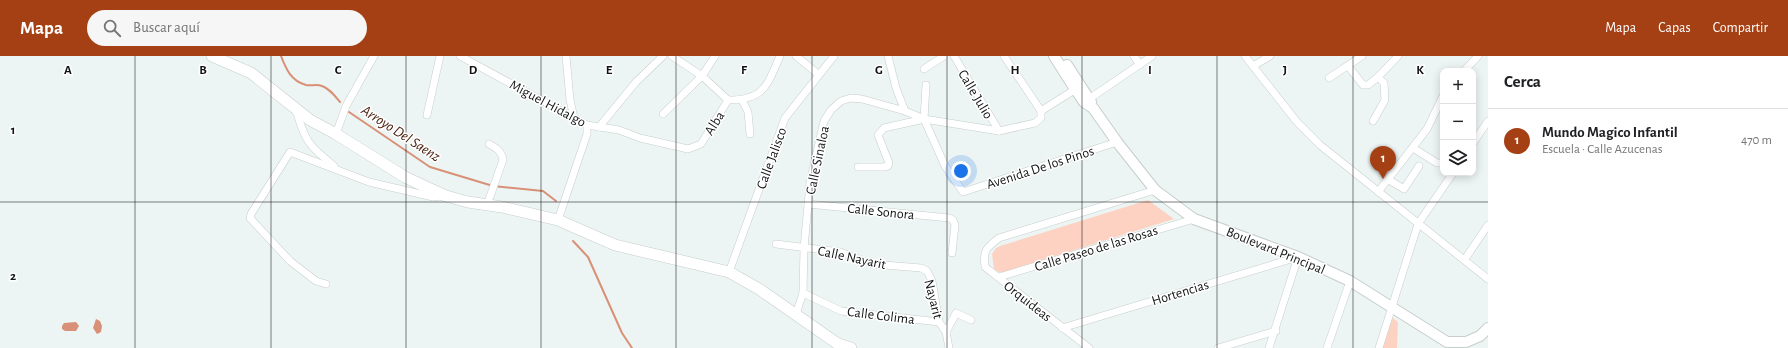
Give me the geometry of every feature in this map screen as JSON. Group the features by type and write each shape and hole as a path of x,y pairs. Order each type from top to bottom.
{"main road":[{"path":"212,56 251,73 310,120 336,134 405,177 446,196 558,220 615,245 729,272 796,314 838,344 851,348"}],"street":[{"path":"336,134 346,106 374,56"},
{"path":"426,115 440,56"},
{"name":"Miguel Hidalgo","path":"460,56 587,125 631,133 640,138 688,150"},
{"path":"566,56 570,100 574,118"},
{"path":"599,127 636,82 663,56"},
{"name":"Alba","path":"672,56 702,76 728,100 701,144 688,150"},
{"path":"663,114 702,76 715,56"},
{"path":"728,100 742,100 766,88 780,56"},
{"path":"796,56 818,74"},
{"name":"Calle Jalisco","path":"729,272 785,118 818,74 834,56"},
{"path":"888,56 896,88 905,110"},
{"path":"924,69 944,56"},
{"name":"Calle Julio","path":"954,56 999,131"},
{"path":"999,131 1035,123 1041,118 1041,111 1004,56"},
{"name":"Boulevard Principal","path":"1054,56 1117,142 1155,190 1194,219 1298,257 1350,281 1448,345 1466,342 1480,336 1488,328"},
{"name":"Boulevard Principal","path":"1062,56 1078,88"},
{"path":"1134,56 1140,64"},
{"path":"1089,103 1152,56"},
{"path":"1244,56 1297,122 1320,145 1488,279"},
{"path":"1253,66 1270,56"},
{"path":"1329,78 1362,56"},
{"path":"1348,66 1363,84 1368,85 1398,56"},
{"path":"1467,68 1478,56"},
{"path":"1373,121 1385,100 1384,83 1378,77"},
{"path":"858,167 888,166 889,163 878,135 884,128 924,119 926,85"},
{"path":"1041,111 1078,88"},
{"name":"Calle Sinaloa","path":"796,314 803,293 804,248 810,183 822,128 831,110 841,101 851,98 862,99 905,110 924,119 999,131"},
{"path":"742,100 748,112 750,134"},
{"path":"1378,192 1428,129 1440,103"},
{"path":"296,110 306,141 338,169"},
{"name":"Avenida De los Pinos","path":"924,119 945,166 963,192 1117,142"},
{"path":"1475,140 1488,121"},
{"path":"558,220 587,134 587,125"},
{"path":"487,205 492,186 503,160 503,155 499,149 489,144"},
{"path":"1413,148 1437,163 1440,163"},
{"path":"326,284 316,281 290,261 250,218 251,214 290,152 338,169 368,182 433,197 446,196"},
{"path":"1389,180 1404,189 1419,166"},
{"path":"1379,348 1418,224 1451,176"},
{"name":"Orquideas","path":"1089,348 985,267 984,255 988,246 1000,238 1155,190"},
{"name":"Calle Sonora","path":"808,204 953,220 955,225 952,253"},
{"name":"Calle Paseo de las Rosas","path":"998,277 1194,219"},
{"path":"1464,259 1488,225"},
{"name":"Calle Nayarit","path":"776,244 840,252 872,264 921,268 927,272"},
{"path":"1269,348 1276,330 1298,257"},
{"name":"Hortencias","path":"1062,328 1298,257"},
{"name":"Nayarit","path":"927,272 932,281 939,322 946,332 951,347"},
{"path":"1327,348 1350,281"},
{"name":"Calle Colima","path":"803,293 841,311 939,322"},
{"path":"946,332 956,313 971,320"},
{"path":"1218,348 1276,330"}],"shaded area":[{"path":"1148,200 1174,219 1004,272 999,272 994,269 992,254 996,248 1000,246"},
{"path":"1390,316 1398,322 1397,348 1380,348"},
{"path":"96,319 100,321 102,326 101,332 97,334 93,328"},
{"path":"76,322 79,326 76,331 65,331 62,329 64,323"}],"waterway":[{"name":"Arroyo Del Saenz","path":"281,56 287,70 296,81 306,85 318,85 325,87 332,92 340,102"},
{"name":"Arroyo Del Saenz","path":"349,112 430,167 493,186 543,191 556,201"},
{"name":"Arroyo Del Saenz","path":"573,241 588,257 622,333 632,348"}],"place":[{"name":"Mundo Magico Infantil","path":"1383,179"}]}
